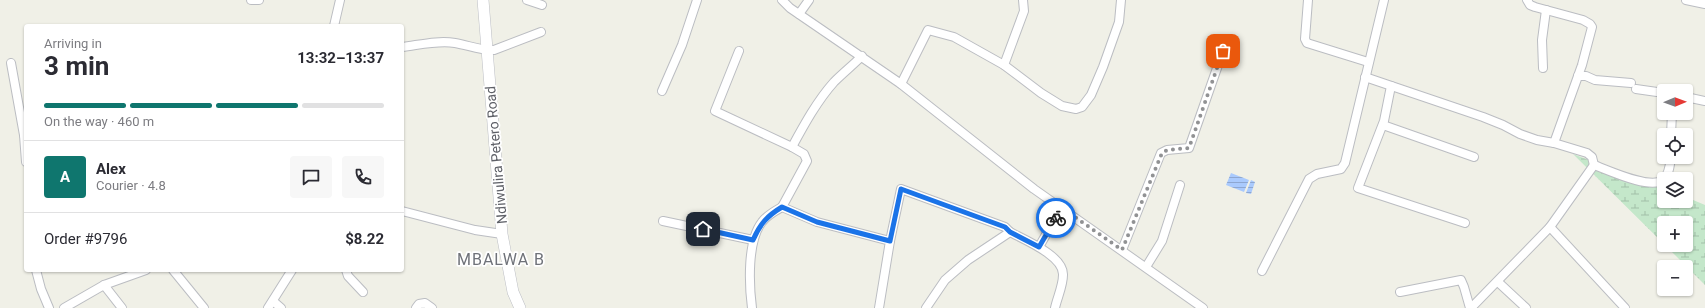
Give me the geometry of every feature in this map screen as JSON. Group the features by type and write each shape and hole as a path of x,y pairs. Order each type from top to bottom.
{"street":[{"path":"251,0 259,0"},
{"path":"332,0 340,3 335,24"},
{"name":"Ndiwulira Petero Road","path":"483,0 502,234 513,292 520,308"},
{"path":"527,0 542,5"},
{"path":"662,91 682,45 697,0"},
{"path":"782,0 799,14 901,84 1034,189 1146,267 1199,307"},
{"path":"799,14 808,0"},
{"path":"1004,65 1024,11 1022,0"},
{"path":"901,84 928,30 954,38 1004,65 1041,94 1062,106 1076,109 1082,106 1091,95 1110,49 1119,22 1120,0"},
{"path":"1308,0 1305,39 1307,43 1368,62"},
{"path":"1262,271 1309,179 1317,174 1341,169 1345,163 1384,0"},
{"path":"1527,0 1530,5 1583,20 1592,27 1578,76 1554,143"},
{"path":"1686,0 1705,4"},
{"path":"1543,68 1542,40 1546,10"},
{"path":"404,47 444,42 487,50 504,47 541,32"},
{"path":"739,50 715,110 792,147 804,154 806,161 782,207 770,214 762,222 753,240 751,272 752,308"},
{"path":"1122,250 1162,153 1167,150 1189,148 1223,51"},
{"path":"792,147 817,105 834,82 862,56"},
{"path":"11,63 24,130"},
{"path":"1578,76 1586,76 1595,80 1657,91"},
{"path":"1365,77 1483,117 1537,140 1554,143 1587,153 1592,157 1594,165 1550,227 1498,282 1470,308 1461,280 1400,292"},
{"path":"1391,86 1383,125 1358,188 1465,223"},
{"path":"1693,98 1705,101"},
{"path":"1383,125 1474,157"},
{"path":"1594,165 1640,182 1652,182 1665,178 1669,164"},
{"path":"1146,267 1162,241 1180,185"},
{"path":"879,308 890,241 901,189 1005,227 1010,232 1039,247 1054,258 1062,267 1063,275 1055,308"},
{"path":"782,207 817,222 890,241"},
{"path":"1039,247 1062,208"},
{"path":"404,212 475,230 502,234"},
{"path":"663,222 753,240"},
{"path":"1550,227 1625,308"},
{"path":"926,308 945,280 968,260 1010,232"},
{"path":"37,272 41,289 49,308"},
{"path":"64,308 104,285 140,272"},
{"path":"175,272 204,308"},
{"path":"281,308 270,304 291,272"},
{"path":"347,272 348,276 363,292"},
{"path":"1498,282 1526,308"},
{"path":"104,285 122,308"},
{"path":"416,308 419,304 425,303 432,308"}],"green space":[{"path":"1573,154 1657,186 1657,208 1693,208 1693,200 1705,205 1705,285 1693,273 1693,260 1680,260 1672,252 1693,252 1693,216 1657,216 1657,237"}],"water":[{"path":"1231,173 1249,180 1244,192 1226,185"},
{"path":"1251,180 1255,182 1251,194 1246,193"}],"way so far":[{"path":"1056,218 1062,208 1122,250 1162,153 1167,150 1189,148 1223,51"}],"district":[{"name":"MBALWA B","path":"501,259"}],"route":[{"path":"703,229 753,240 757,229 762,222 770,214 782,207 817,222 890,241 901,189 1005,227 1010,232 1039,247 1056,218"}]}
